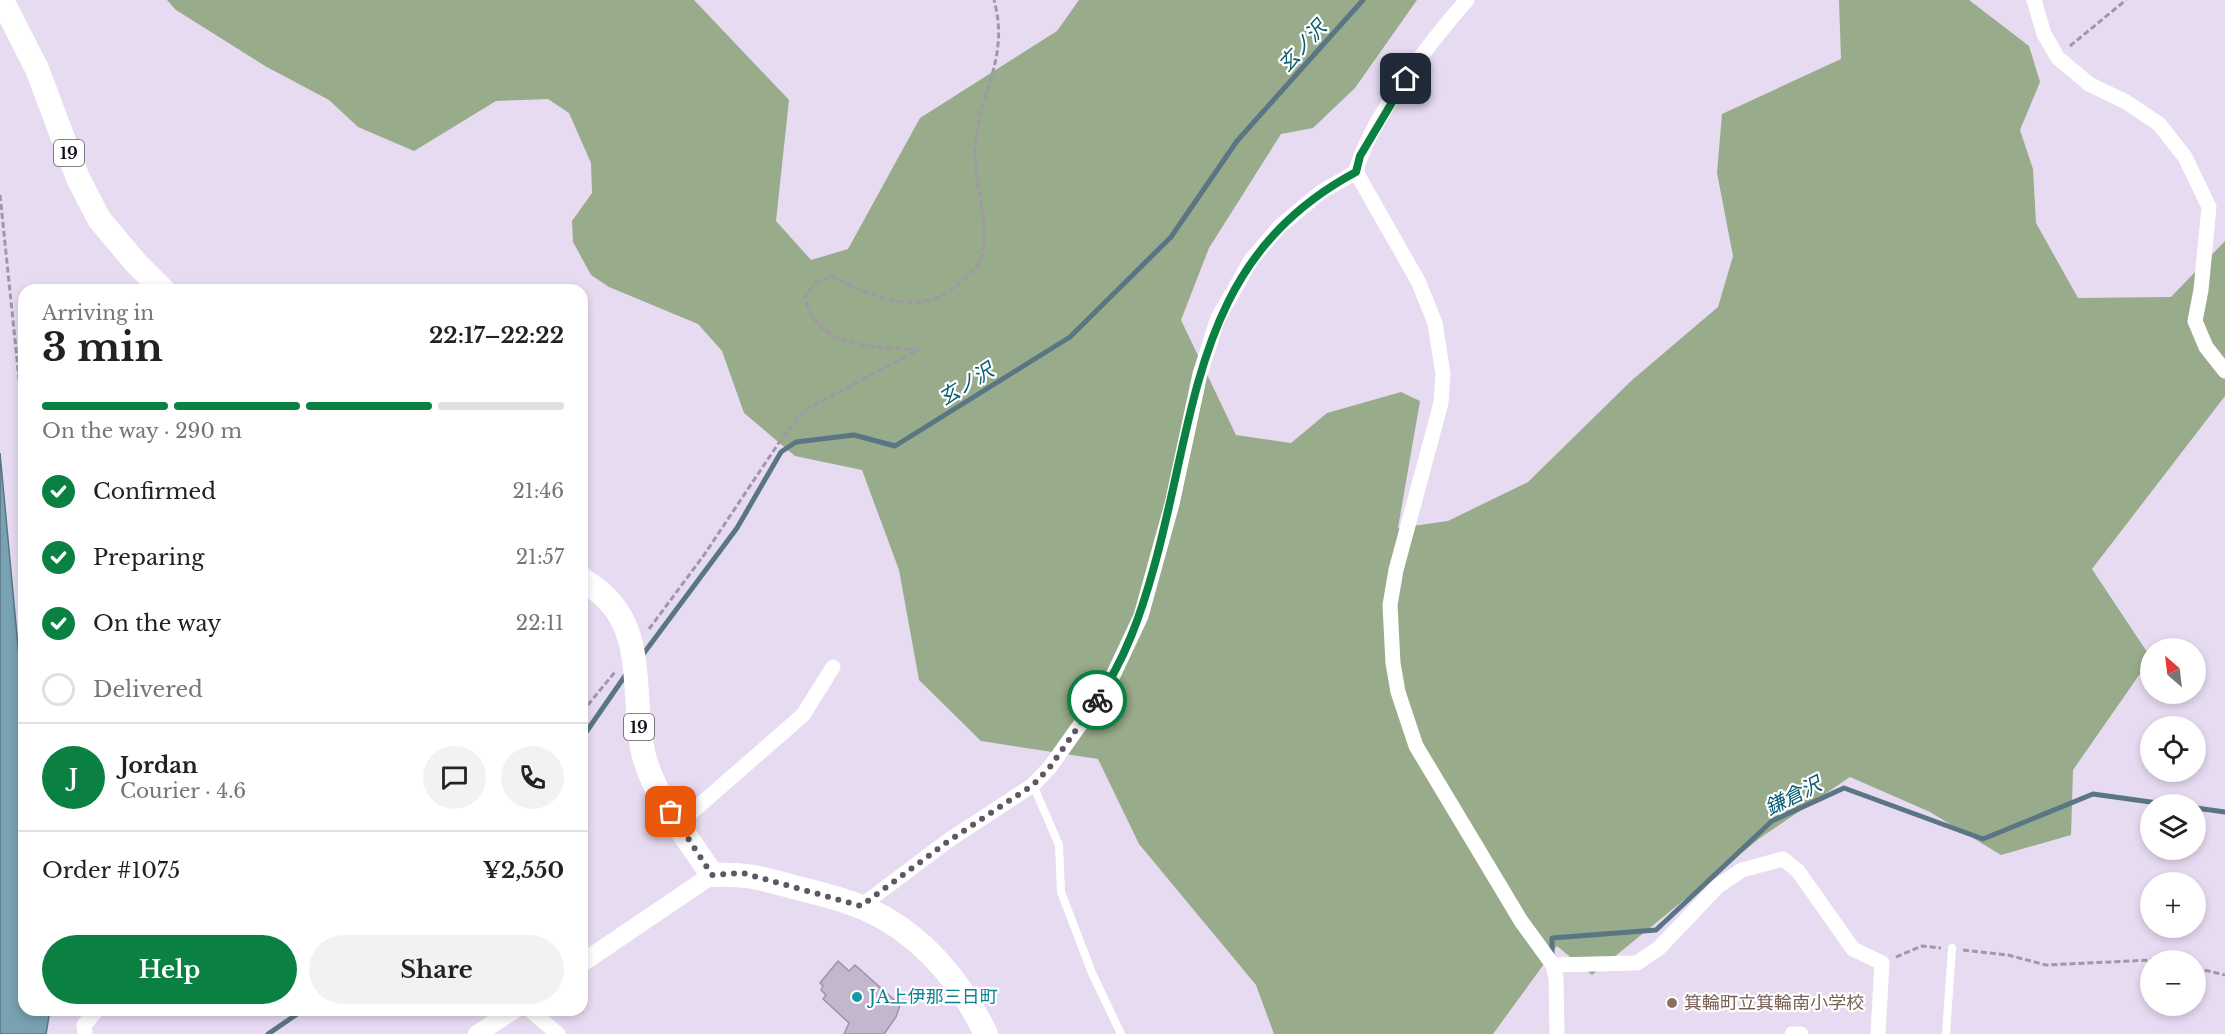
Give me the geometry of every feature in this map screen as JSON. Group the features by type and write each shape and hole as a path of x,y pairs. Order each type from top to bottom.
{"main road":[{"name":"19","path":"3,0 37,69 78,178 99,219 157,284"},
{"name":"19","path":"588,584 607,598 616,609 632,652 639,735 652,778 678,824 712,875"},
{"path":"712,875 743,873 861,906 886,918 929,953 962,988 986,1034"}],"street":[{"path":"1467,0 1429,45 1394,97 1360,156 1356,172 1418,281 1435,323 1443,374 1441,403 1396,570 1390,605 1393,663 1398,692 1416,746 1521,921 1553,965 1556,978 1557,1034"},
{"path":"2034,0 2044,34 2058,58 2089,84 2126,102 2159,124 2185,158 2209,207 2201,290 2195,321 2206,347 2225,371"},
{"path":"861,906 950,840 1033,785 1050,767 1108,684 1141,616 1172,504 1200,374 1218,318 1251,260 1280,227 1321,192 1356,172"},
{"path":"678,824 803,715 833,667"},
{"path":"1553,965 1637,963 1659,948 1718,886 1742,870 1783,859 1798,871 1852,949 1882,963 1878,1034"},
{"path":"588,959 712,875"},
{"path":"85,1034 84,1026 92,1016"},
{"path":"477,1034 505,1016"},
{"path":"537,1016 558,1034"},
{"path":"1792,1034 1802,1034"}],"lane":[{"path":"1033,785 1059,845 1061,892 1092,973 1121,1034"},
{"path":"1946,1034 1952,948"}],"path":[{"path":"588,705 632,652 704,555 783,438 805,410 918,350 857,344 828,334 817,326 808,313 805,297 815,283 831,276 864,292 900,303 923,303 954,288 979,265 983,252 983,225 974,173 976,139 1000,48 994,0"},
{"path":"2058,58 2081,34 2126,0"},
{"path":"0,195 18,369"},
{"path":"1882,963 1922,946 2008,955 2046,965 2140,961"},
{"path":"2206,970 2225,975"}],"green space":[{"path":"167,0 694,0 789,100 776,221 811,260 848,249 920,118 1057,31 1079,0 1417,0 1355,88 1313,128 1281,134 1209,248 1181,320 1236,435 1291,443 1327,413 1401,392 1420,401 1398,528 1448,521 1528,482 1631,381 1718,307 1733,256 1717,173 1722,114 1841,59 1839,0 1969,0 2029,46 2040,82 2020,130 2033,169 2036,223 2078,298 2171,297 2225,241 2225,396 2092,569 2140,641 2140,674 2073,770 2071,835 2001,855 1930,812 1850,777 1760,838 1592,975 1557,946 1493,1034 1274,1034 1256,985 1139,844 1098,759 981,741 919,680 899,570 862,470 795,456 744,413 722,351 698,324 609,287 591,275 573,242 572,221 592,193 591,163 569,113 548,99 496,101 414,151 358,127 329,100 265,66 176,10"}],"water":[{"path":"0,453 18,646 18,1016 49,1016 46,1034 0,1034"}],"building":[{"name":"JA上伊那三日町","path":"838,961 849,971 855,965 900,1005 896,1017 884,1034 844,1034 849,1023 823,999 826,995 821,990 823,986 820,983"}],"waterway":[{"name":"玄ノ沢","path":"641,657 737,528 781,452 796,442 854,435 895,446 1070,337 1171,237 1237,141 1363,0"},
{"name":"玄ノ沢","path":"588,729 627,673"},
{"name":"鎌倉沢","path":"1552,955 1552,938 1656,930 1772,821 1844,788 1983,839 2093,794 2140,801"},
{"name":"鎌倉沢","path":"2206,809 2225,812"},
{"name":"玄ノ沢","path":"268,1034 294,1016"}],"way so far":[{"path":"671,812 712,875 743,873 861,906 950,840 1033,785 1050,767 1097,700"}],"place":[{"name":"JA上伊那三日町","path":"857,997"},
{"name":"箕輪町立箕輪南小学校","path":"1672,1003"}],"route":[{"path":"1097,700 1108,684 1141,616 1172,504 1200,374 1218,318 1251,260 1280,227 1321,192 1356,172 1360,156 1406,79"}]}
